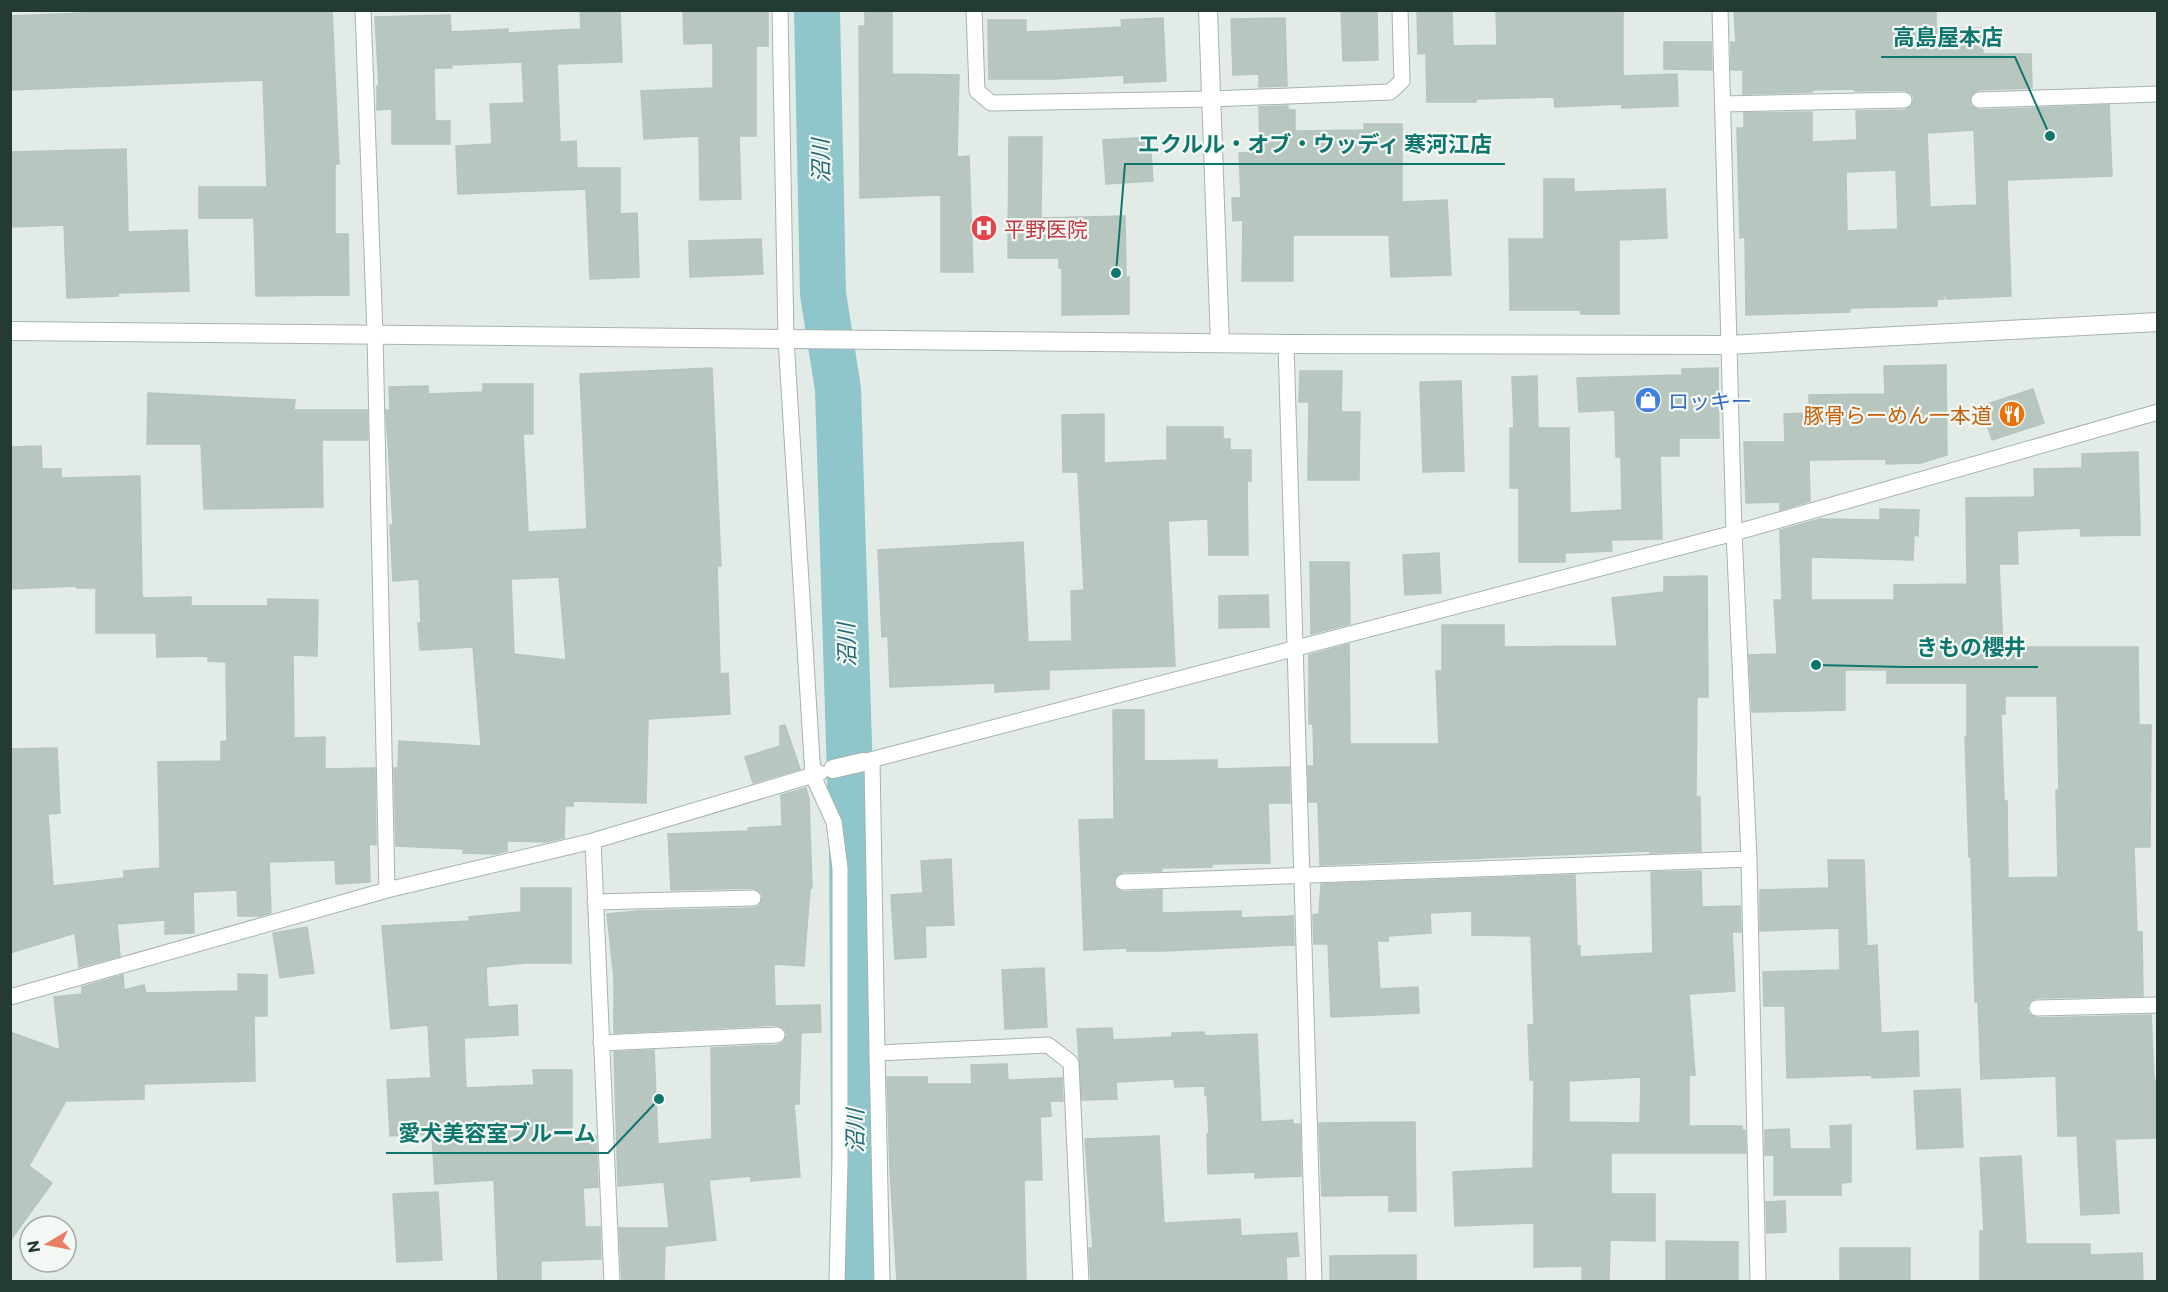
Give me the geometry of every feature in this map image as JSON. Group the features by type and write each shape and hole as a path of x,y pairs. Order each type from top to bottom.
{"street":[{"path":"1208,10 1220,343"},
{"path":"10,331 1286,344 1728,345 2157,322"},
{"path":"833,769 868,761"}],"lane":[{"path":"363,10 375,334 387,890"},
{"path":"780,10 786,339 813,776 834,822 840,868 840,1162 837,1281"},
{"path":"974,10 977,91 991,103 1211,99 1390,92 1402,81 1400,10"},
{"path":"1720,10 1734,533 1749,860 1758,1281"},
{"path":"1979,100 2157,94"},
{"path":"1723,104 1904,99"},
{"path":"1286,344 1314,1281"},
{"path":"882,1281 878,1053 868,761 1734,533 2157,412"},
{"path":"10,997 387,890 593,841 833,769"},
{"path":"593,841 612,1281"},
{"path":"1123,882 1749,860"},
{"path":"595,902 753,897"},
{"path":"2037,1008 2157,1005"},
{"path":"602,1043 777,1035"},
{"path":"878,1053 1048,1045 1071,1063 1081,1281"}],"building":[{"path":"155,10 332,10 339,164 335,164 335,234 348,234 349,295 256,296 254,218 199,218 199,187 267,187 263,80 10,90 10,16"},
{"path":"580,10 620,10 622,62 557,64 560,142 576,141 577,168 620,168 620,214 637,213 639,277 590,279 586,189 458,194 456,146 492,144 490,104 524,103 522,62 451,65 452,68 434,68 435,121 450,121 450,144 392,144 392,109 377,110 377,86 379,86 375,17 450,15 451,32 508,29 508,33 581,29"},
{"path":"683,10 768,10 768,46 756,46 756,136 739,136 741,199 700,200 699,136 644,139 641,91 713,88 713,43 684,44"},
{"path":"865,10 892,10 892,74 959,75 957,157 969,156 973,272 941,272 941,195 860,198 859,26 865,26"},
{"path":"1341,10 1377,10 1378,60 1343,61"},
{"path":"1417,10 1452,10 1453,46 1497,45 1496,10 1623,10 1623,76 1677,74 1678,106 1622,108 1622,104 1555,107 1554,97 1476,99 1476,102 1427,102 1426,53 1418,54"},
{"path":"1734,10 1936,10 1936,29 1983,28 1983,54 2031,54 2032,88 1978,90 1970,96 1971,106 1979,110 2109,105 2112,176 2007,180 2011,296 1947,299 1944,290 1944,299 1937,299 1937,306 1850,308 1850,312 1746,315 1745,237 1740,238 1737,128 1744,128 1744,113 1812,112 1812,142 1857,140 1856,111 1905,110 1912,105 1914,99 1912,94 1904,90 1812,90 1812,92 1743,94 1743,70 1731,70 1731,42 1736,43","holes":["1974,130 1977,205 1930,207 1927,133","1896,170 1898,229 1847,231 1846,172"]},
{"path":"1163,18 1166,81 1124,83 1124,75 1055,79 989,79 988,20 1026,20 1026,32 1122,27 1121,20"},
{"path":"1285,18 1287,86 1259,87 1259,74 1233,75 1231,19"},
{"path":"1664,42 1711,42 1712,70 1664,69"},
{"path":"1288,106 1288,110 1295,110 1295,131 1364,130 1364,124 1402,124 1402,202 1447,200 1451,275 1391,277 1389,235 1293,235 1293,281 1242,281 1243,220 1233,221 1232,198 1241,198 1239,153 1260,152 1259,107"},
{"path":"1009,137 1042,137 1041,218 1125,216 1129,314 1062,315 1062,268 1059,268 1059,258 1008,258"},
{"path":"1150,137 1153,181 1106,184 1103,140"},
{"path":"126,149 128,232 187,230 189,291 118,293 118,296 67,298 64,225 10,227 10,152"},
{"path":"1544,179 1574,179 1574,192 1665,189 1667,238 1619,240 1619,314 1581,314 1581,310 1510,310 1509,239 1544,239"},
{"path":"761,239 763,274 690,277 689,241"},
{"path":"1946,365 1947,455 1921,463 1886,464 1886,459 1809,460 1810,501 1780,510 1780,502 1746,503 1744,442 1785,442 1784,414 1809,413 1809,395 1885,394 1884,366"},
{"path":"712,368 721,566 717,566 720,674 728,673 730,714 648,719 646,803 573,801 573,806 565,806 564,838 546,842 507,841 507,851 495,854 463,853 464,849 396,846 394,768 398,768 399,741 481,746 473,647 420,650 419,579 393,581 390,525 393,525 386,410 390,410 389,387 428,386 428,394 483,392 483,384 533,384 533,434 523,434 528,532 587,529 580,374","holes":["559,577 566,660 514,654 511,579"]},
{"path":"1718,368 1719,438 1679,438 1679,456 1660,456 1662,539 1611,540 1612,551 1565,553 1565,562 1519,562 1519,488 1510,488 1510,428 1514,428 1512,377 1537,376 1538,428 1569,428 1570,513 1622,510 1621,457 1616,457 1615,410 1579,412 1577,378 1682,375 1682,369"},
{"path":"1300,371 1342,371 1341,412 1360,412 1359,480 1308,480 1309,402 1299,402"},
{"path":"1461,381 1464,471 1423,472 1420,382"},
{"name":"豚骨らーめん一本道","path":"2033,389 2044,423 1992,440 1981,406"},
{"path":"148,393 295,400 294,410 367,410 368,440 322,440 323,507 204,509 201,444 147,444"},
{"path":"1104,414 1104,463 1167,460 1167,427 1223,427 1223,439 1230,439 1230,450 1251,450 1251,481 1247,481 1248,555 1209,555 1208,519 1168,521 1175,666 1049,670 1049,689 995,692 995,683 890,687 888,636 882,637 878,550 1023,542 1028,642 1072,641 1071,591 1084,590 1078,472 1063,472 1062,415"},
{"path":"41,446 42,469 61,469 61,478 140,476 142,596 144,598 191,597 191,606 268,606 268,599 318,600 317,656 293,655 294,738 325,737 325,769 375,768 376,845 369,844 370,882 336,884 335,860 269,862 271,913 260,916 238,916 237,890 193,892 194,933 165,934 165,920 117,924 120,956 79,967 75,933 10,953 10,749 57,748 60,813 48,814 53,886 124,878 124,871 160,868 158,762 221,761 221,742 227,741 226,662 208,661 208,656 157,657 156,633 96,633 96,588 77,588 77,586 10,589 10,447"},
{"path":"2138,452 2140,535 2081,536 2080,528 2017,531 2018,564 1999,564 2003,647 2138,647 2139,725 2151,725 2150,847 2134,847 2137,932 2142,932 2143,996 2037,998 2031,1000 2027,1008 2029,1014 2037,1018 2151,1015 2154,1080 2157,1080 2157,1138 2115,1139 2119,1213 2081,1215 2077,1136 2058,1136 2056,1076 1981,1079 1978,1002 1975,1002 1971,857 1969,857 1965,737 1967,737 1967,683 1887,683 1887,670 1845,670 1845,710 1752,712 1749,655 1777,654 1774,600 1782,600 1780,530 1820,519 1880,520 1880,509 1919,510 1918,536 1914,535 1913,560 1811,557 1811,600 1894,600 1894,585 1967,584 1966,498 2035,497 2034,469 2082,468 2082,454","holes":["2005,696 2057,696 2058,877 2008,878 2007,801 2004,801 2001,714 2005,714"]},
{"path":"1439,553 1441,593 1405,595 1403,555"},
{"path":"1310,562 1349,562 1350,624 1311,634"},
{"path":"1707,576 1708,697 1697,697 1696,797 1700,797 1701,851 1650,853 1650,851 1320,865 1318,802 1309,802 1308,766 1314,766 1313,724 1309,724 1309,655 1349,644 1350,744 1439,744 1436,671 1442,671 1442,625 1504,625 1504,647 1617,646 1612,598 1664,592 1664,577"},
{"path":"1268,595 1269,627 1219,628 1219,596"},
{"path":"1113,710 1144,710 1144,761 1217,760 1217,769 1289,767 1290,803 1268,803 1270,863 1212,864 1212,867 1161,868 1162,871 1123,872 1114,878 1115,888 1123,892 1162,890 1162,913 1241,911 1241,918 1293,916 1294,945 1163,951 1127,951 1127,948 1084,950 1079,820 1114,819"},
{"path":"785,725 800,769 753,783 745,757 780,746 780,726"},
{"path":"806,788 809,799 812,888 810,888 804,966 774,964 775,1006 820,1005 821,1032 801,1033 799,1104 794,1104 800,1177 751,1181 751,1176 709,1180 716,1240 665,1246 664,1281 622,1281 619,1228 669,1228 664,1182 618,1186 614,1052 654,1050 658,1144 712,1139 711,1048 777,1045 783,1043 787,1035 785,1029 777,1025 614,1033 614,978 607,914 759,906 763,897 761,892 753,888 671,890 668,834 748,831 748,828 782,826 781,795"},
{"path":"951,859 954,925 925,926 926,957 895,959 891,895 923,893 921,861"},
{"path":"1828,860 1864,860 1867,946 1877,945 1881,1033 1918,1031 1919,1076 1787,1078 1785,1006 1764,1006 1763,972 1840,970 1839,928 1760,931 1760,890 1829,888"},
{"path":"1701,871 1702,907 1740,906 1741,932 1732,932 1735,991 1689,994 1695,1075 1689,1075 1689,1126 1742,1126 1742,1130 1745,1130 1746,1153 1611,1153 1611,1194 1655,1194 1655,1241 1610,1240 1609,1281 1582,1281 1582,1266 1534,1267 1534,1223 1455,1226 1453,1172 1533,1168 1534,1080 1530,1080 1528,1025 1534,1025 1531,936 1472,935 1472,911 1430,913 1431,933 1388,936 1388,941 1377,941 1380,989 1418,987 1419,1013 1331,1017 1328,944 1314,944 1313,915 1319,914 1321,884 1575,875 1577,946 1580,946 1580,957 1653,953 1651,872","holes":["1641,1077 1640,1123 1569,1122 1569,1081"]},
{"path":"521,888 571,888 571,963 525,963 486,967 488,1007 517,1005 518,1035 464,1038 466,1088 534,1085 533,1070 572,1070 572,1137 596,1136 598,1187 583,1188 585,1227 600,1227 601,1259 541,1261 541,1281 498,1281 494,1180 435,1184 432,1134 390,1136 387,1080 431,1078 428,1025 391,1029 382,926 470,921 469,917 521,912"},
{"path":"307,927 314,973 280,978 273,933"},
{"path":"1044,968 1047,1027 1005,1029 1002,970"},
{"path":"238,974 267,975 267,1016 254,1016 255,1081 144,1084 144,1099 66,1101 29,1166 52,1183 30,1214 18,1214 18,1230 10,1241 10,1032 60,1050 54,997 82,994 82,987 123,975 124,990 144,985 146,993 238,991"},
{"path":"1112,1028 1113,1040 1172,1037 1172,1033 1204,1032 1205,1036 1257,1034 1261,1122 1293,1120 1293,1124 1300,1124 1301,1176 1255,1178 1255,1172 1208,1174 1207,1134 1209,1134 1205,1086 1175,1087 1174,1079 1116,1082 1117,1099 1082,1100 1077,1029"},
{"path":"1007,1064 1008,1080 1062,1078 1063,1101 1050,1101 1051,1116 1040,1117 1042,1180 1024,1180 1026,1281 897,1281 887,1077 927,1077 927,1084 972,1084 971,1065"},
{"path":"1960,1089 1963,1147 1917,1149 1914,1091"},
{"path":"1415,1122 1416,1211 1389,1211 1389,1195 1322,1196 1319,1123"},
{"path":"1851,1125 1851,1182 1841,1183 1841,1195 1774,1195 1774,1155 1765,1155 1765,1130 1789,1129 1790,1149 1831,1149 1830,1126"},
{"path":"1159,1136 1164,1223 1240,1219 1241,1236 1297,1233 1299,1256 1286,1257 1287,1281 1091,1281 1089,1248 1093,1248 1085,1139"},
{"path":"2021,1156 2026,1244 2090,1244 2090,1255 2142,1253 2143,1281 1980,1281 1980,1231 1984,1231 1980,1158"},
{"path":"438,1192 442,1260 397,1262 393,1194"},
{"path":"1785,1201 1786,1232 1767,1233 1766,1202"},
{"path":"1666,1241 1738,1242 1738,1281 1666,1281"},
{"path":"1840,1248 1910,1248 1910,1281 1840,1279"},
{"path":"1416,1255 1416,1281 1330,1281 1330,1256"}],"waterway":[{"name":"沼川","path":"817,10 823,294 838,389 852,841 855,1282"}],"place":[{"name":"高島屋本店","path":"2050,136"},
{"name":"平野医院","path":"984,228"},
{"name":"エクルル・オブ・ウッディ 寒河江店","path":"1116,273"},
{"name":"ロッキー","path":"1648,400"},
{"name":"豚骨らーめん一本道","path":"2012,414"},
{"name":"きもの櫻井","path":"1816,665"},
{"name":"愛犬美容室ブルーム","path":"659,1099"}]}
